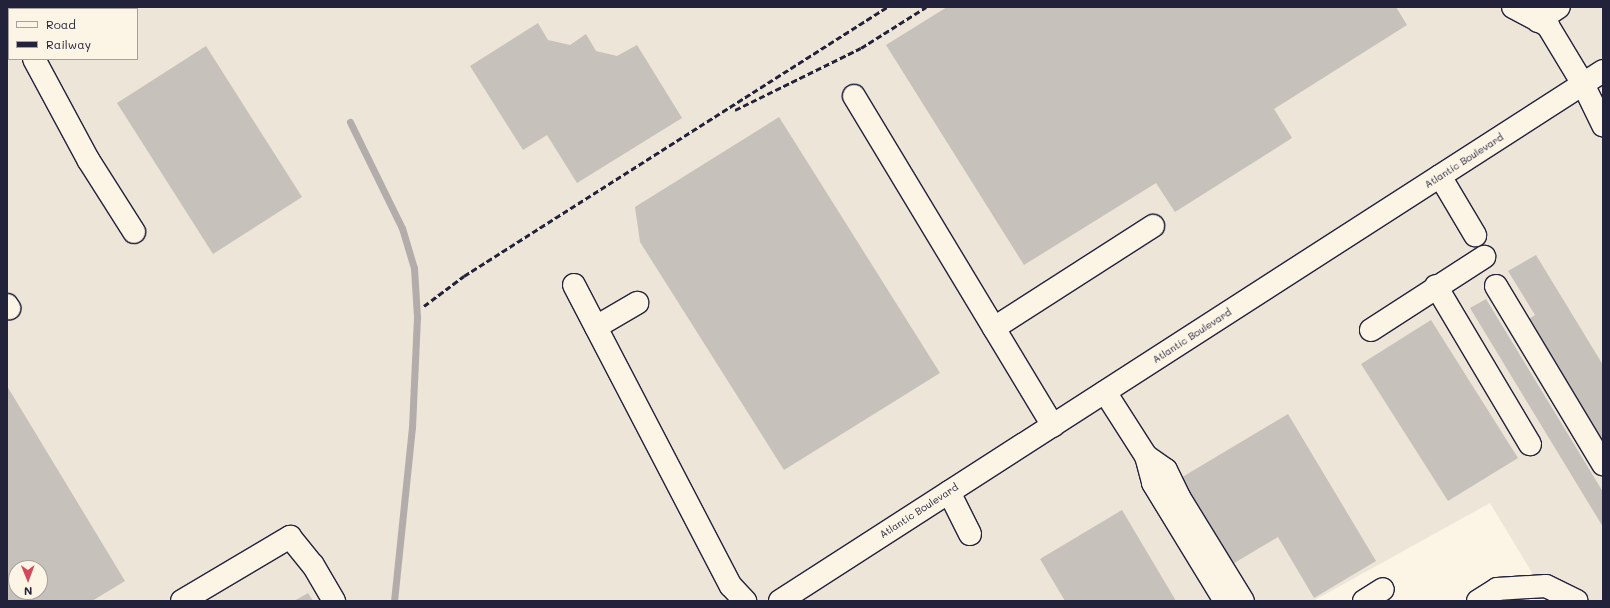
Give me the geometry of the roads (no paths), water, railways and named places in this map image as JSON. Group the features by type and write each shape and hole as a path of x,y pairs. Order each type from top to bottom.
{"street":[{"path":"1514,7 1548,26 1583,84 1603,124"},
{"path":"1538,21 1559,7"},
{"path":"35,60 89,161 134,232"},
{"name":"Atlantic Boulevard","path":"780,601 1603,71"},
{"path":"854,96 1053,426"},
{"path":"1440,176 1475,235"},
{"path":"994,328 1153,226"},
{"path":"1371,330 1436,286 1484,257"},
{"path":"574,285 731,586 745,601"},
{"path":"1436,286 1530,444"},
{"path":"1496,286 1603,464"},
{"path":"596,327 637,303"},
{"path":"1105,392 1146,456 1153,483 1225,601"},
{"path":"1146,456 1166,470 1179,497 1243,601"},
{"path":"948,492 970,534"},
{"path":"182,601 290,537 313,565 334,601"},
{"path":"1478,601 1497,589 1546,586 1577,601"},
{"path":"1364,601 1383,589"}],"waterway":[{"path":"350,122 402,228 414,268 417,317 412,427 394,601"}],"railway":[{"path":"424,306 464,276 887,7"},
{"path":"735,110 861,48 926,7"}]}
